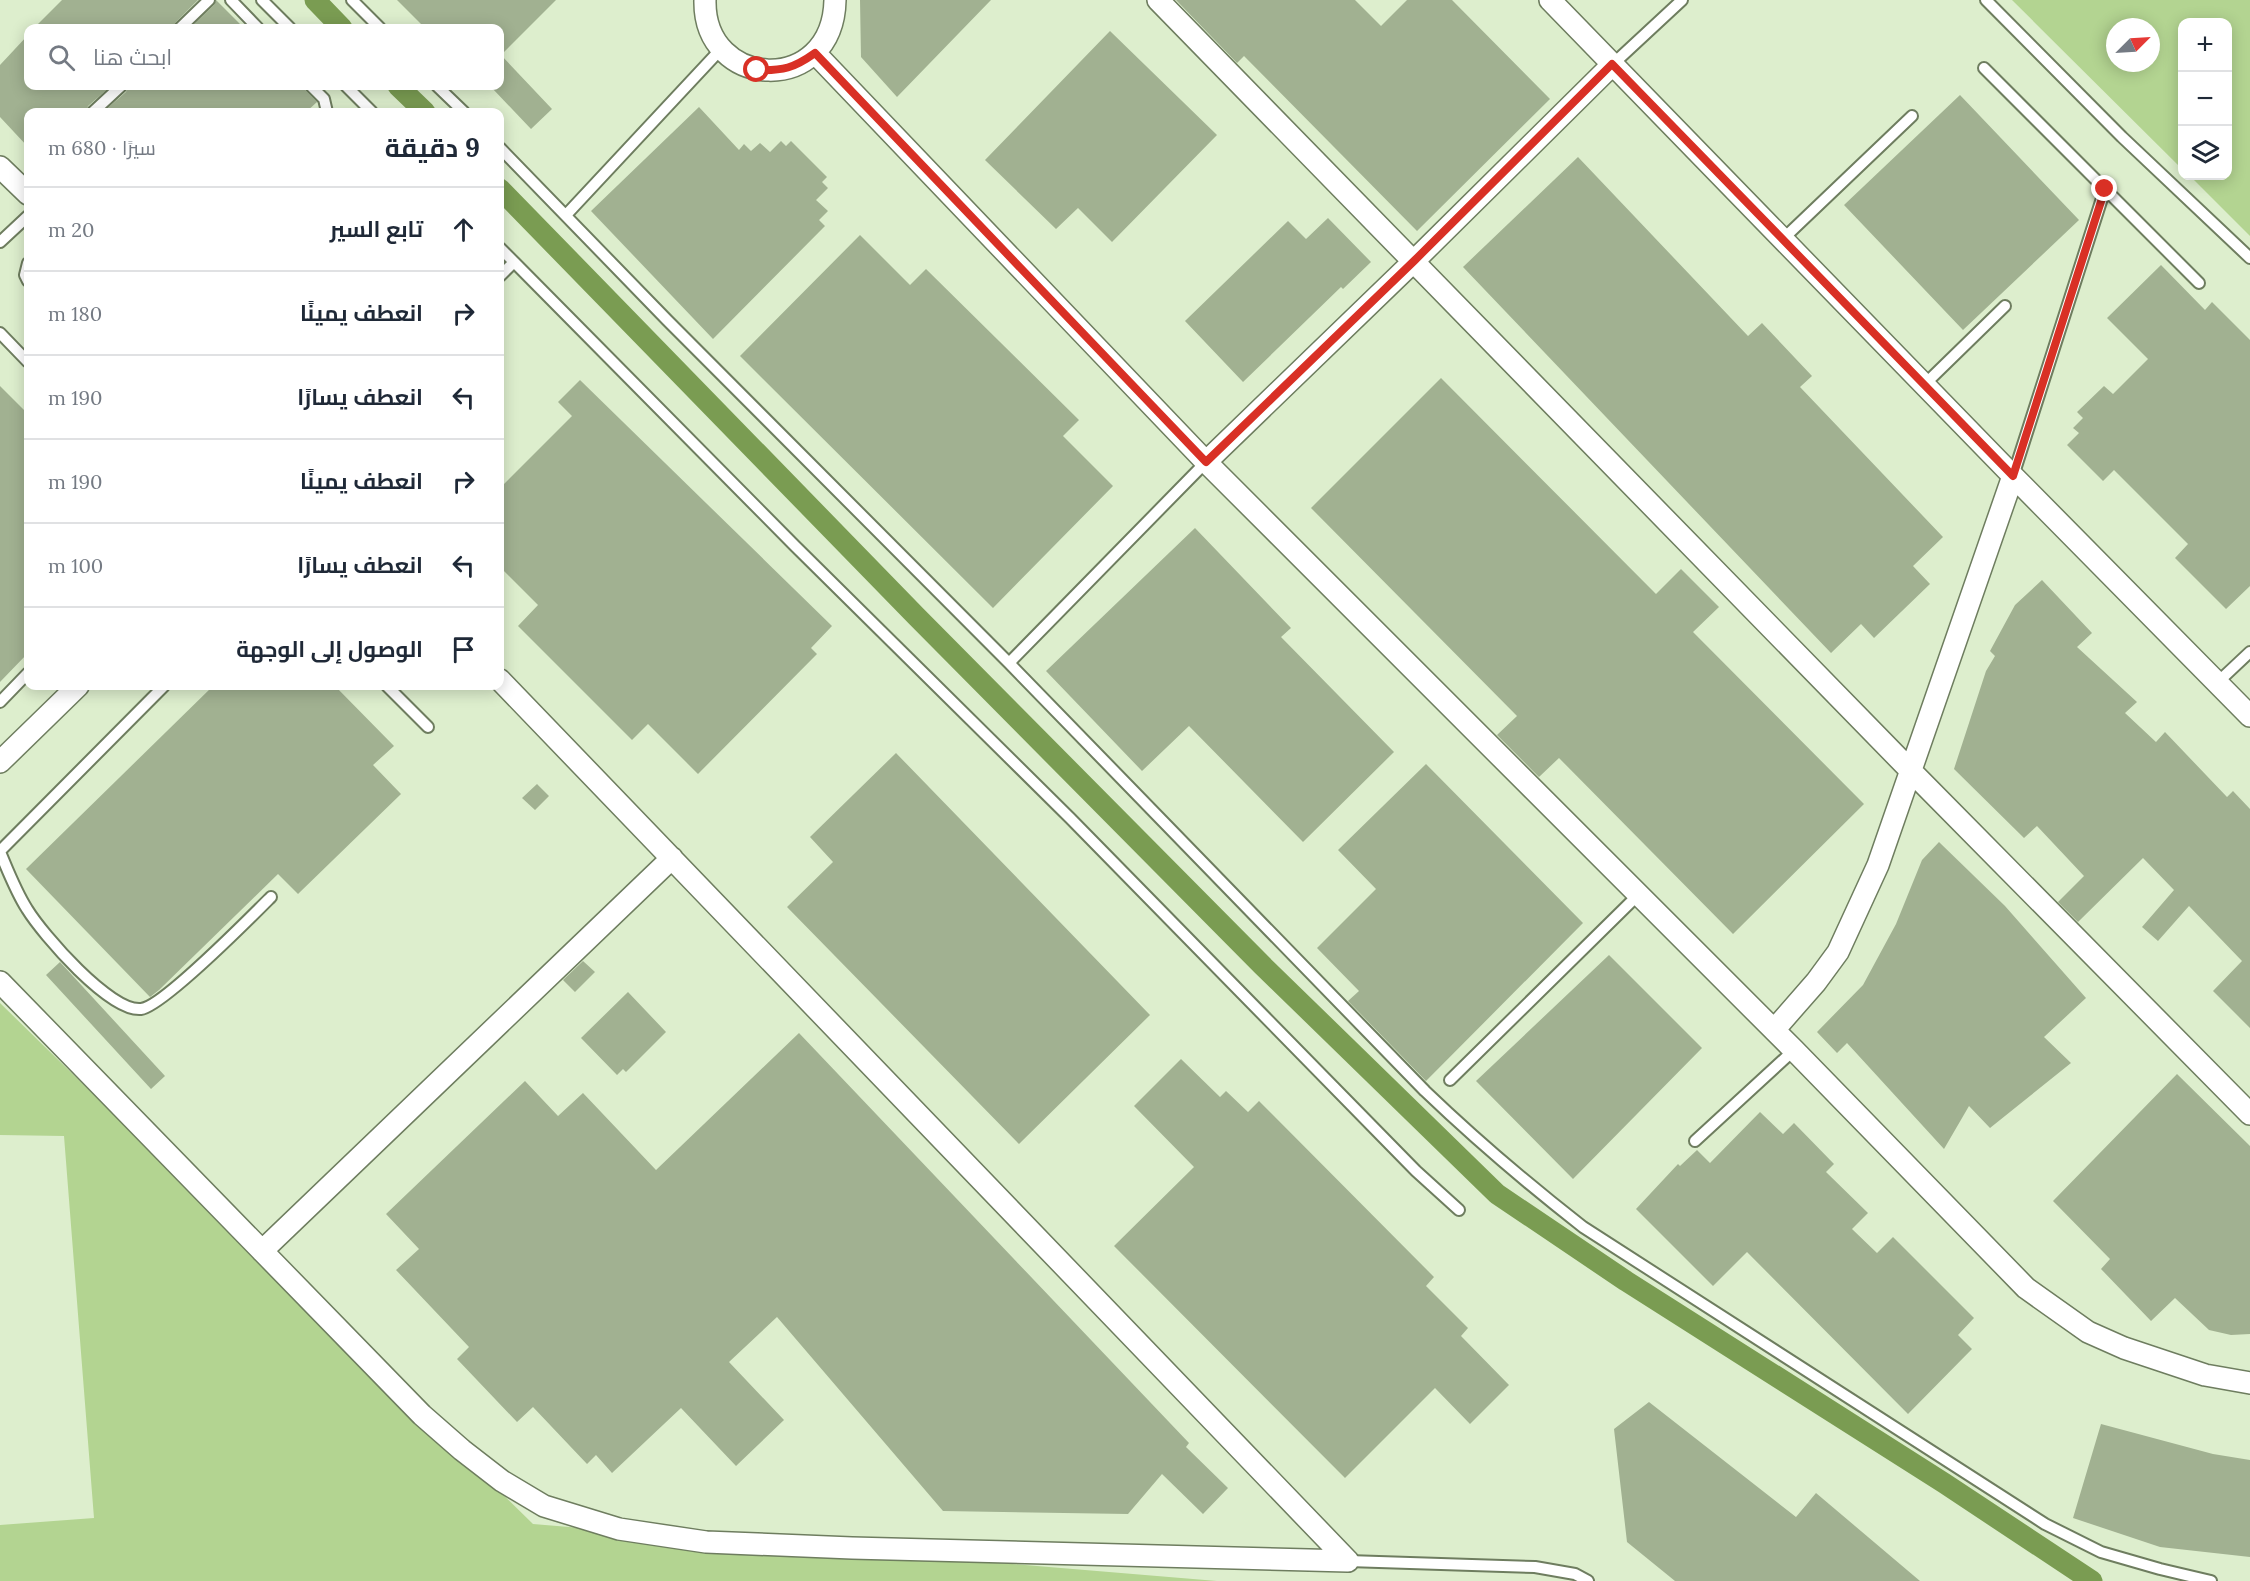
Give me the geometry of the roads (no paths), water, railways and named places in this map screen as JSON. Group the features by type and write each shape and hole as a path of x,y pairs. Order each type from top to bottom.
{"street":[{"path":"705,0 705,13 710,32 721,49 738,62 757,70 778,70 798,65 815,53 828,36 835,17 835,0"},
{"path":"1158,0 1911,771 2250,1114"},
{"path":"1550,0 2250,716"},
{"path":"815,53 1206,462 1794,1050 2025,1288 2088,1332 2154,1360 2205,1375 2250,1383"},
{"path":"1206,462 1414,261 1612,64"},
{"path":"1774,1030 1816,982 1838,951 1878,865 2013,476"},
{"path":"504,684 1348,1561"},
{"path":"0,762 74,690"},
{"path":"262,1251 672,858"},
{"path":"0,981 422,1415 502,1481 544,1506 619,1529 706,1542 1348,1561"}],"lane":[{"path":"184,24 209,0"},
{"path":"231,0 254,24"},
{"path":"262,0 286,24"},
{"path":"352,0 376,24"},
{"path":"1612,64 1682,0"},
{"path":"1986,0 2122,137 2250,258"},
{"path":"566,214 721,49"},
{"path":"1984,68 2199,283"},
{"path":"97,108 117,90"},
{"path":"315,90 324,99 326,108"},
{"path":"350,90 368,108"},
{"path":"441,90 460,108"},
{"path":"1783,239 1912,116"},
{"path":"504,152 667,320 1009,663 1468,1133 1583,1227 2045,1524 2101,1552 2211,1581"},
{"path":"2013,476 2105,189"},
{"path":"0,242 24,220"},
{"path":"504,252 1070,818 1408,1163 1459,1210"},
{"path":"504,272 514,262"},
{"path":"1924,385 2005,306"},
{"path":"0,333 24,358"},
{"path":"1009,663 1206,462"},
{"path":"2218,682 2250,652"},
{"path":"0,702 24,678"},
{"path":"160,690 0,851 27,908 39,925 100,990 127,1008 142,1010 171,992 271,897"},
{"path":"391,690 428,728"},
{"path":"1450,1080 1639,894"},
{"path":"1695,1141 1794,1050"},
{"path":"1348,1561 1535,1567 1575,1574 1588,1581"}],"waterway":[{"path":"315,0 338,24"},
{"path":"402,90 421,108"},
{"path":"504,193 917,617 1262,965 1497,1194 1626,1281 1944,1483 2092,1581"}]}
